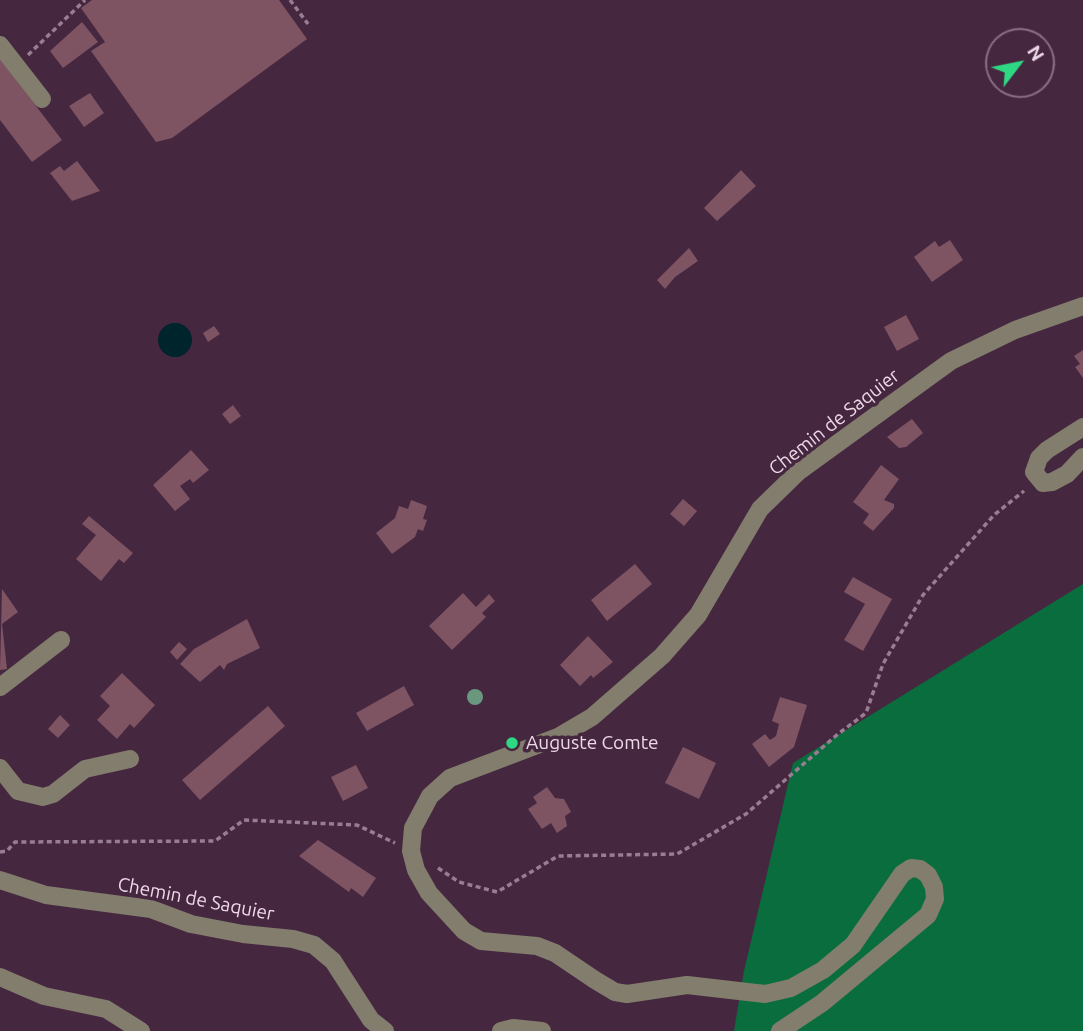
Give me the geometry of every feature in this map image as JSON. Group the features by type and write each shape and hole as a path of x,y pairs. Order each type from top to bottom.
{"street":[{"path":"0,45 42,99"},
{"name":"Chemin de Saquier","path":"411,851 413,828 421,810 430,796 450,778 558,737 592,717 662,656 698,615 760,509 799,472 951,361 1015,330 1083,306"},
{"path":"1083,427 1039,458 1034,472 1037,480 1043,483 1059,480 1083,457"},
{"path":"0,687 61,640"},
{"path":"0,768 18,791 43,797 52,794 85,769 130,758"},
{"path":"411,851 429,894 464,931 481,941 537,946 555,953 614,992 627,994 687,985 765,994 791,988 823,970 853,944 902,874 911,869 920,869 928,875 934,887 935,899 928,915 822,1003 780,1031"},
{"name":"Chemin de Saquier","path":"0,880 46,895 151,909 191,924 243,934 293,939 314,945 332,961 371,1020 385,1031"},
{"path":"0,977 44,996 106,1009 141,1031"},
{"path":"500,1031 513,1028 542,1031"}],"path":[{"path":"16,66 85,0"},
{"path":"290,0 308,24"},
{"path":"0,852 8,851 15,842 215,841 244,820 357,825 411,851 459,882 498,892 558,856 677,854 746,814 866,713 883,664 923,595 995,515 1037,480"}],"green space":[{"path":"1083,584 1083,1031 734,1031 744,971 793,763"}],"shaded area":[{"path":"175,323 187,328 192,340 187,352 175,357 163,352 158,340 163,328"}],"building":[{"path":"92,0 279,0 307,39 172,138 156,142 91,51 105,42 81,8"},
{"path":"82,22 98,42 63,68 50,51"},
{"path":"0,59 62,140 32,162 0,120"},
{"path":"90,93 104,113 84,127 69,106"},
{"path":"77,161 100,191 72,201 50,173 60,166 64,171"},
{"path":"741,170 756,186 717,221 704,208"},
{"path":"950,240 963,260 932,282 914,257 935,241 939,247"},
{"path":"689,248 698,261 675,277 665,289 657,280"},
{"path":"906,315 919,339 897,351 884,327"},
{"path":"214,326 220,334 208,342 203,333"},
{"path":"1083,350 1083,378 1075,367 1080,364 1074,356"},
{"path":"233,405 241,416 230,424 222,414"},
{"path":"912,419 923,433 906,447 899,448 887,437"},
{"path":"191,450 209,470 193,483 190,479 180,486 190,499 175,511 153,485"},
{"path":"881,465 899,479 884,500 894,504 894,508 873,531 863,523 869,514 853,502"},
{"path":"683,499 697,511 684,526 670,514"},
{"path":"411,500 427,506 423,519 427,520 423,531 418,529 415,537 392,554 376,533 395,518 399,506 408,509"},
{"path":"89,516 133,553 124,563 119,559 101,581 76,559 96,535 82,524"},
{"path":"635,564 652,584 607,621 591,600"},
{"path":"853,577 892,599 863,651 844,640 865,604 844,592"},
{"path":"2,589 18,612 2,624 7,669 0,670"},
{"path":"463,593 476,607 489,594 495,601 482,613 486,617 452,650 429,626"},
{"path":"247,619 260,648 227,664 224,670 220,665 200,682 180,664 194,649"},
{"path":"588,636 613,662 593,678 591,675 580,686 560,665"},
{"path":"179,642 187,649 177,660 170,652"},
{"path":"122,673 155,705 134,728 130,724 117,739 97,720 110,706 100,696"},
{"path":"404,686 414,705 367,731 356,713"},
{"path":"780,697 807,705 794,747 769,767 752,744 765,734 770,740 776,736 779,724 772,721"},
{"path":"268,706 285,726 200,800 182,780"},
{"path":"60,715 70,725 58,738 48,729"},
{"path":"683,747 716,763 699,799 665,783"},
{"path":"356,765 368,788 343,801 331,777"},
{"path":"547,787 555,798 564,799 571,812 565,816 567,826 557,833 551,823 542,829 528,809 537,803 533,797"},
{"path":"318,840 376,878 363,897 351,888 349,892 299,856"}],"place":[{"name":"Auguste Comte","path":"512,743"}]}
